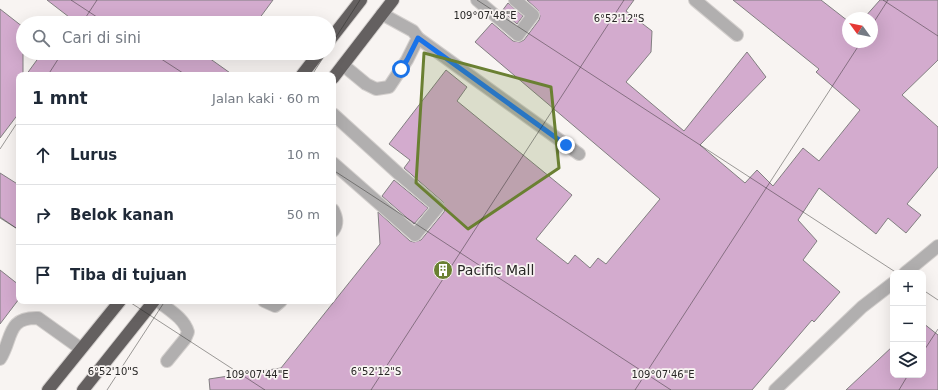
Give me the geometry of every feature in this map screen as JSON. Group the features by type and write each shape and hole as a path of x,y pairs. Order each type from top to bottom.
{"highway":[{"path":"336,32 361,0"},
{"path":"336,74 393,0"},
{"path":"304,72 314,60"},
{"path":"48,390 80,348 117,304"},
{"path":"83,390 152,304"}],"street":[{"path":"476,0 518,35 534,15 515,0"},
{"path":"695,0 737,35"},
{"path":"382,14 413,31 418,38 579,154"},
{"path":"343,65 366,84 376,89 389,87 407,60 418,38"},
{"path":"336,117 438,207 415,235 336,166"},
{"path":"909,270 938,246"},
{"path":"781,388 862,308 890,285"},
{"path":"162,304 181,319 186,325 188,332 185,339 167,362"},
{"path":"0,359 16,325 20,320 30,318 38,318 80,348"}],"highlighted area":[{"path":"424,53 551,87 559,168 468,229 416,183"}],"building":[{"path":"47,0 273,0 261,16 68,16"},
{"path":"527,0 634,0 626,11 652,31 651,52 626,82 684,131 747,52 766,77 700,145 745,183 757,170 773,186 803,148 819,161 860,110 816,72 819,69 733,0 821,0 842,16 842,48 878,48 878,12 869,12 880,0 938,0 938,60 902,95 938,127 938,167 907,204 921,215 906,233 888,218 876,234 819,188 798,220 817,241 803,260 840,292 814,322 812,320 752,390 210,390 209,379 281,368 332,304 336,304 336,299 380,244 378,212 410,241 414,242 421,240 444,212 445,208 443,202 404,168 410,160 389,144 446,70 467,87 457,101 572,195 536,239 568,264 575,255 590,268 598,258 606,264 660,199 475,42 492,23 513,41 520,42 524,40 539,20 540,16 538,10"},
{"path":"508,3 523,16 517,24 502,11"},
{"path":"0,9 16,22 16,60 23,60 23,72 16,72 16,117 0,138"},
{"path":"37,60 212,60 229,72 28,72"},
{"path":"0,173 16,183 16,228 0,217"},
{"path":"394,180 428,208 414,224 382,196"},
{"path":"0,270 16,283 16,303 0,324"},
{"path":"926,325 938,335 938,390 846,390 890,349 890,378 926,378"}],"place":[{"name":"Pacific Mall","path":"443,270"}],"route":[{"path":"401,69 418,38 566,145"}]}
